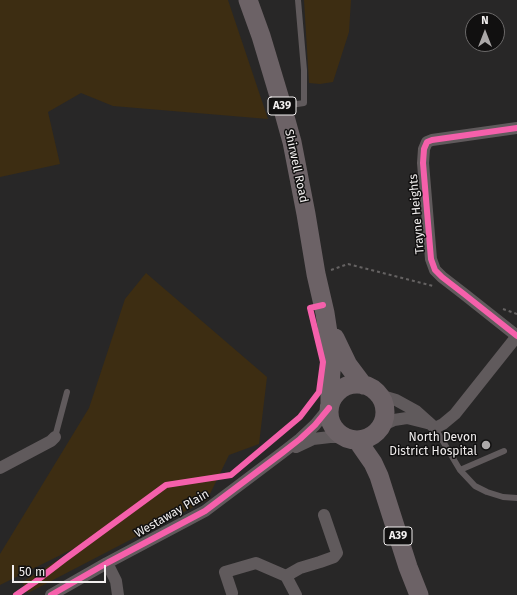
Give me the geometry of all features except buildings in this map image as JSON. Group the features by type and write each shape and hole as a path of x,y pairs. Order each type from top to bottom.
{"main road":[{"name":"Shirwell Road","path":"248,0 261,36 292,142 316,274 325,313 332,359 330,406"},
{"name":"Shirwell Road","path":"325,313 332,334 348,366 371,390"},
{"path":"356,384 371,390 382,399 385,410 379,428 372,435 365,438 351,438 340,434 332,425 329,414 330,406 337,392 349,385 356,384"},
{"name":"A39","path":"379,428 377,454 379,476"},
{"name":"A39","path":"351,438 372,463 379,476 408,567 419,595"}],"street":[{"name":"Trayne Heights","path":"517,128 432,140 427,142 424,149 424,163 432,259 435,270 442,278 517,336"},
{"path":"379,428 394,420 407,418 431,426 443,424 455,414 517,336"},
{"path":"371,390 416,410 431,426"},
{"name":"Westaway Plain","path":"52,595 107,563 205,511 282,453 315,425 330,406"},
{"path":"0,468 55,437"},
{"name":"Westaway Plain","path":"282,453 313,439 330,437 351,438"},
{"path":"286,576 300,568 334,557 337,553 324,515"},
{"path":"107,563 116,581 118,595"},
{"path":"232,593 225,572 256,563 286,576 296,595"}],"lane":[{"path":"282,106 304,103 304,70 298,0"},
{"path":"55,437 67,392"},
{"path":"431,426 460,470 475,486 503,497 517,498"},
{"path":"460,470 504,451"}],"shaded area":[{"path":"0,0 228,0 268,119 113,106 81,93 48,112 60,164 0,177"},
{"path":"304,0 351,0 349,32 333,82 320,84 309,83"},
{"path":"146,273 267,377 259,444 229,455 207,500 28,593 22,582 91,540 0,585 0,554 89,408 125,299"}],"cycle path":[{"path":"517,128 432,140 427,142 424,149 423,163 431,259 435,270 517,336"},
{"path":"16,595 166,485 231,475 300,417 319,392 323,362 310,308 323,305"},
{"path":"51,595 107,563 205,511 300,439 315,425 329,408"}],"place":[{"name":"North Devon District Hospital","path":"486,445"}]}
